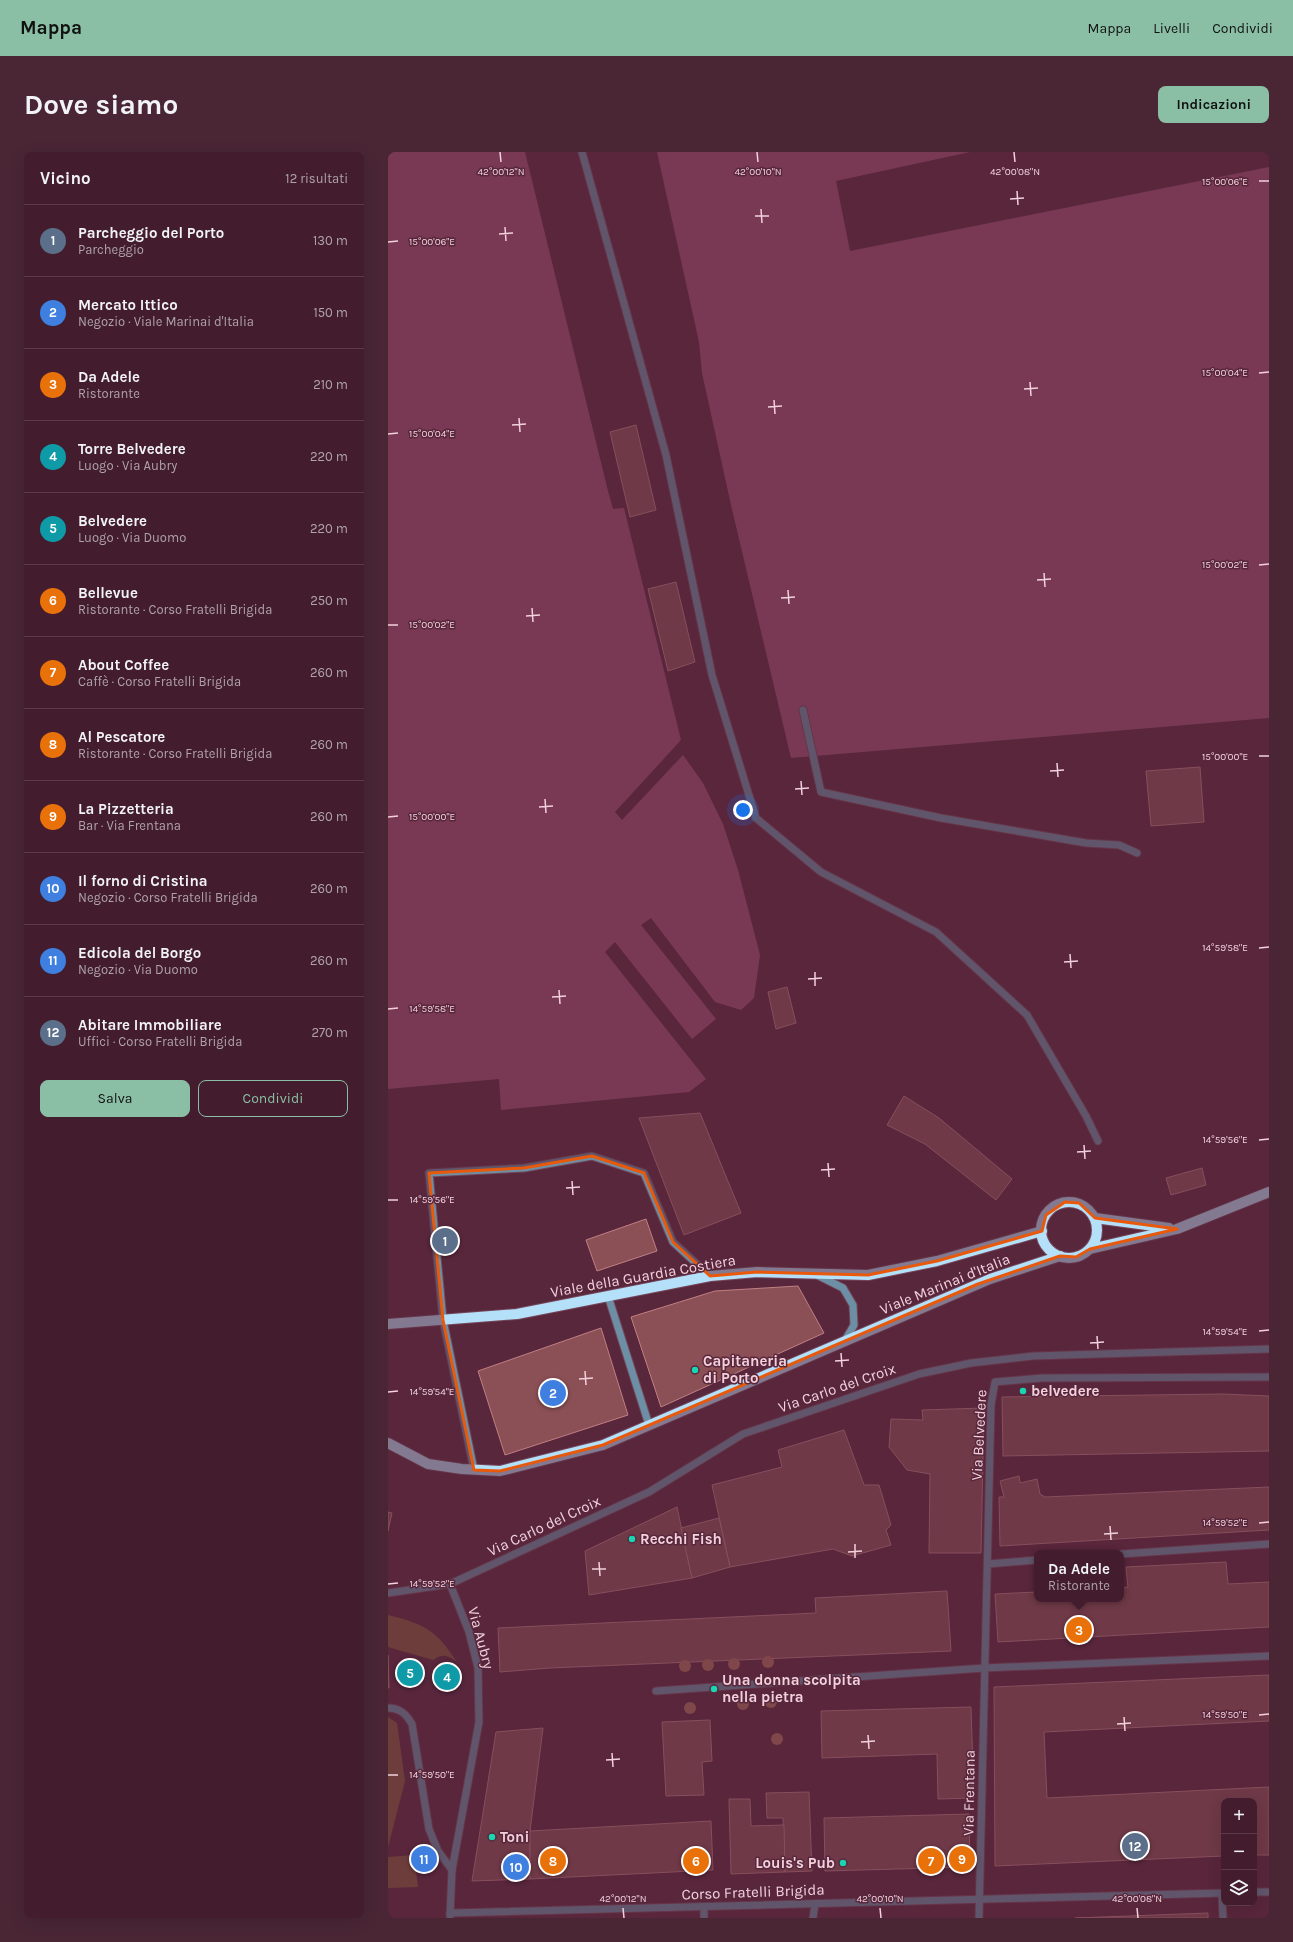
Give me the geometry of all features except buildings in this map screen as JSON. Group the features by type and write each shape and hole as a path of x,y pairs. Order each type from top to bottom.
{"main road":[{"name":"Viale Marinai d'Italia","path":"388,1443 428,1464 474,1470 500,1471 596,1447 990,1279 1060,1256 1076,1257 1090,1249 1177,1229 1269,1192"},
{"path":"1060,1256 1047,1246 1042,1231 1046,1215 1051,1209 1064,1202 1079,1204 1086,1207 1095,1218 1097,1234 1090,1249"},
{"name":"Viale Marinai d'Italia","path":"1095,1218 1177,1229"},
{"name":"Viale della Guardia Costiera","path":"388,1324 517,1314 710,1276 757,1272 868,1275 937,1261 1042,1231"}],"street":[{"path":"582,152 666,455 712,675 756,818 821,872 936,932 1027,1015 1086,1116 1098,1141"},
{"path":"804,710 821,792 949,819 1086,843 1119,845 1137,853"},
{"path":"474,1470 443,1320 429,1173 524,1168 592,1156 644,1173 673,1242 710,1276"},
{"path":"810,1273 827,1279 842,1288 853,1305 854,1325 844,1342"},
{"path":"608,1296 649,1425"},
{"name":"Via Carlo del Croix","path":"388,1593 450,1584 649,1492 743,1434 919,1374 971,1362 1033,1356 1269,1349"},
{"name":"Via Belvedere","path":"984,1668 988,1564 991,1405 995,1382 1042,1378 1269,1377"},
{"path":"1124,1554 1269,1544"},
{"path":"988,1564 1034,1560"},
{"name":"Via Aubry","path":"450,1584 469,1632 478,1668 479,1722 452,1870 450,1916"},
{"path":"656,1691 984,1668 1269,1656"},
{"name":"Via Frentana","path":"978,1918 984,1668"},
{"path":"388,1708 394,1708 405,1713 412,1724 429,1829 438,1851 452,1870"},
{"path":"1257,1892 1269,1892"},
{"name":"Corso Fratelli Brigida","path":"450,1916 704,1907 1221,1893"},
{"path":"813,1918 815,1904"},
{"path":"1223,1906 1223,1918"},
{"path":"704,1907 704,1918"}],"highlighted area":[{"path":"592,1156 644,1173 673,1242 710,1276 757,1272 868,1275 937,1261 1042,1231 1046,1215 1065,1202 1079,1203 1095,1218 1177,1229 1090,1249 1076,1257 1060,1256 978,1284 603,1445 500,1471 474,1470 443,1320 429,1173 524,1168"}],"shaded area":[{"path":"388,152 525,152 608,491 613,509 624,508 681,740 615,812 622,820 683,755 703,783 723,824 738,870 760,955 754,998 741,1010 715,1002 651,918 641,925 716,1019 692,1039 615,942 605,952 706,1079 689,1092 501,1110 499,1079 388,1089"},
{"path":"657,152 970,152 836,181 850,251 1269,167 1269,718 791,758 731,505 702,373 699,342"},
{"path":"388,1615 421,1625 436,1635 450,1651 457,1662 445,1656 439,1656 433,1660 388,1647"},
{"path":"388,1717 397,1723 405,1781 388,1847"},
{"path":"414,1855 418,1887 388,1888 388,1857"}],"place":[{"name":"Parcheggio del Porto","path":"445,1241"},
{"name":"Capitaneria di Porto","path":"695,1370"},
{"name":"belvedere","path":"1023,1391"},
{"name":"Mercato Ittico","path":"553,1393"},
{"name":"Recchi Fish","path":"632,1539"},
{"name":"Da Adele","path":"1079,1630"},
{"name":"Belvedere","path":"410,1673"},
{"name":"Torre Belvedere","path":"447,1677"},
{"name":"Una donna scolpita nella pietra","path":"714,1689"},
{"name":"Toni","path":"492,1837"},
{"name":"Abitare Immobiliare","path":"1135,1846"},
{"name":"Edicola del Borgo","path":"424,1859"},
{"name":"La Pizzetteria","path":"962,1859"},
{"name":"Al Pescatore","path":"553,1861"},
{"name":"Bellevue","path":"696,1861"},
{"name":"About Coffee","path":"931,1861"},
{"name":"Louis's Pub","path":"843,1863"},
{"name":"Il forno di Cristina","path":"516,1867"}]}
